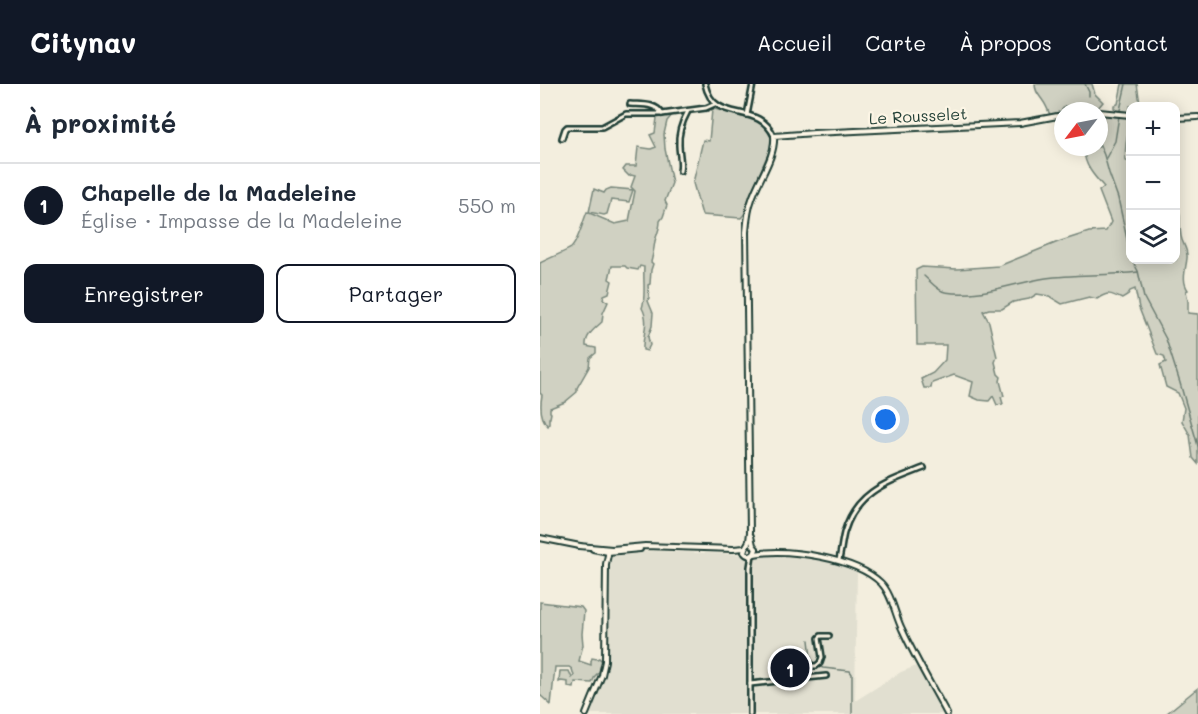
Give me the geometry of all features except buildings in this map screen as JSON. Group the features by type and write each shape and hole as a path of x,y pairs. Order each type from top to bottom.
{"street":[{"path":"705,84 709,97 715,104 756,117 764,122 774,136 772,151 749,207 746,232 750,714"},
{"path":"747,115 753,84"},
{"path":"630,104 651,106 660,110 662,114"},
{"path":"562,138 567,126 602,127 626,114 662,114 709,108 715,104"},
{"path":"680,171 679,134 688,111"},
{"path":"1108,113 1126,114"},
{"name":"Le Rousselet","path":"774,136 1020,123 1054,117"},
{"path":"1180,118 1198,117"},
{"path":"839,560 847,524 860,501 881,486 924,468"},
{"path":"540,538 602,550 657,547 733,549 839,560 873,577 885,588 906,638 947,714"},
{"path":"602,550 606,564"},
{"path":"586,714 602,675 605,661 608,550"},
{"path":"804,666 820,663 822,657 819,638 829,636"},
{"path":"787,681 785,668 787,662 798,658 804,666 804,679"},
{"path":"750,684 826,676"}],"shaded area":[{"path":"1035,84 1092,84 1095,94 1103,102 1054,102 1054,114 1050,115 1036,91"},
{"path":"1122,84 1137,84 1140,102 1126,102 1126,111 1116,110 1114,105 1118,104"},
{"path":"712,110 754,119 766,127 771,137 770,149 748,201 746,212 741,218 702,215 693,183 703,140 709,141"},
{"path":"673,114 667,121 664,134 672,183 655,241 650,284 648,285 648,301 653,313 648,337 650,345 647,351 643,350 646,324 642,308 644,267 640,266 638,270 625,266 612,266 609,293 604,295 603,299 608,302 602,322 586,342 586,346 596,348 596,353 590,358 589,367 577,392 565,402 550,408 548,426 542,416 542,395 540,393 540,263 574,245 587,212 615,224 629,221 635,191 631,187 635,176 629,176 623,170 626,166 636,166 638,147 651,149 656,147 650,135 655,133 657,118"},
{"path":"1108,115 1126,117 1126,264 1180,264 1180,217 1181,236 1187,255 1184,278 1188,290 1186,291 1188,313 1198,314 1198,464 1193,458 1190,435 1182,421 1184,408 1178,393 1166,387 1160,365 1166,362 1164,356 1157,354 1139,308 1135,289 1122,299 1109,294 1097,299 1089,297 1062,304 1049,296 1037,294 1029,299 1013,302 1002,309 983,311 989,322 997,357 995,362 1001,377 1003,404 997,405 993,396 989,401 970,396 973,382 954,375 932,383 931,388 924,388 921,379 933,373 945,360 946,345 917,345 916,270 922,267 957,269 999,266 1058,242 1089,232 1106,231 1111,222 1099,191 1104,187 1090,170 1085,156 1108,156"},
{"path":"611,188 633,190 629,202 611,200 607,214 604,215 589,212 594,189 604,193"},
{"path":"653,551 811,557 829,559 857,570 855,701 901,672 919,665 944,714 590,714 605,678 607,666 610,559 614,555"},
{"path":"540,602 581,607 584,611 583,645 579,661 591,665 592,658 599,658 602,661 599,672 592,683 575,682 574,688 568,687 568,682 559,682 560,671 569,671 572,678 574,676 572,669 555,667 551,705 540,695"},
{"path":"1198,688 1198,714 1166,714 1194,691"}],"waterway":[{"path":"1085,84 1089,96"},
{"path":"1120,110 1126,84"},
{"path":"1106,158 1115,141 1119,116"},
{"path":"1104,156 1118,198 1126,235"},
{"path":"1134,264 1144,298 1166,339 1198,446"},
{"path":"924,276 942,291 970,293 1046,278 1138,272"},
{"path":"809,640 811,658 815,664"},
{"path":"818,666 850,671 852,674 852,714"}],"place":[{"name":"Chapelle de la Madeleine","path":"790,668"}]}
